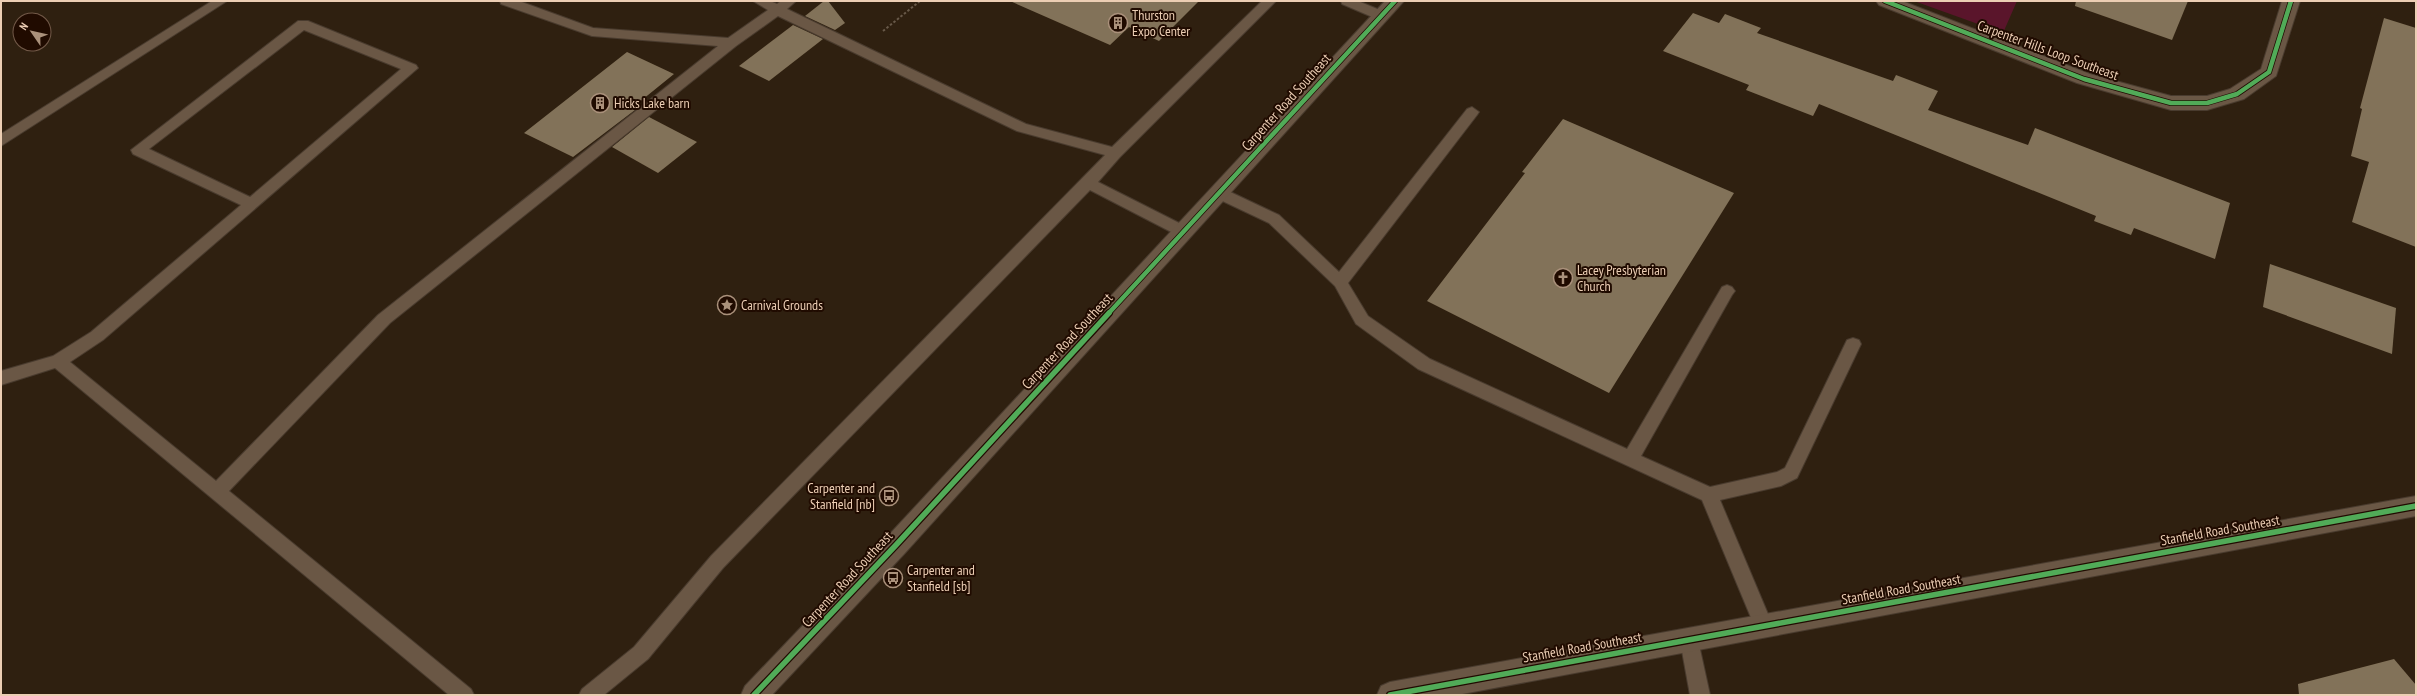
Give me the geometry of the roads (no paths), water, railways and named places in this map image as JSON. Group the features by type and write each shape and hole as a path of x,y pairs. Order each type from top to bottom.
{"street":[{"name":"Carpenter Hills Loop Southeast","path":"1886,1 2084,79 2171,103 2208,103 2236,94 2268,72 2292,1"},
{"name":"Carpenter Road Southeast","path":"754,695 1184,232 1388,8"},
{"name":"Stanfield Road Southeast","path":"1390,695 2416,506"}],"lane":[{"path":"1,141 221,1"},
{"path":"506,1 592,32 732,43"},
{"path":"759,1 784,5 859,50 1022,128 1115,153"},
{"path":"588,695 640,653 717,562 1088,183 1115,153 1270,1"},
{"path":"1347,1 1388,8"},
{"path":"217,492 384,319 732,43 784,5"},
{"path":"1,378 58,361 97,336 412,68 303,24 138,150 252,204"},
{"path":"1340,282 1472,112"},
{"path":"1088,183 1184,232"},
{"path":"1219,193 1274,219 1340,282 1362,320 1424,364 1709,495 1781,479 1791,472 1853,344"},
{"path":"1630,459 1727,291"},
{"path":"58,361 464,695"},
{"path":"1709,495 1764,626"},
{"path":"1689,640 1700,695"}],"place":[{"name":"Thurston Expo Center","path":"1118,23"},
{"name":"Hicks Lake barn","path":"600,103"},
{"name":"Lacey Presbyterian Church","path":"1563,278"},
{"name":"Carnival Grounds","path":"727,305"},
{"name":"Carpenter and Stanfield [nb]","path":"889,496"},
{"name":"Carpenter and Stanfield [sb]","path":"893,578"}]}
